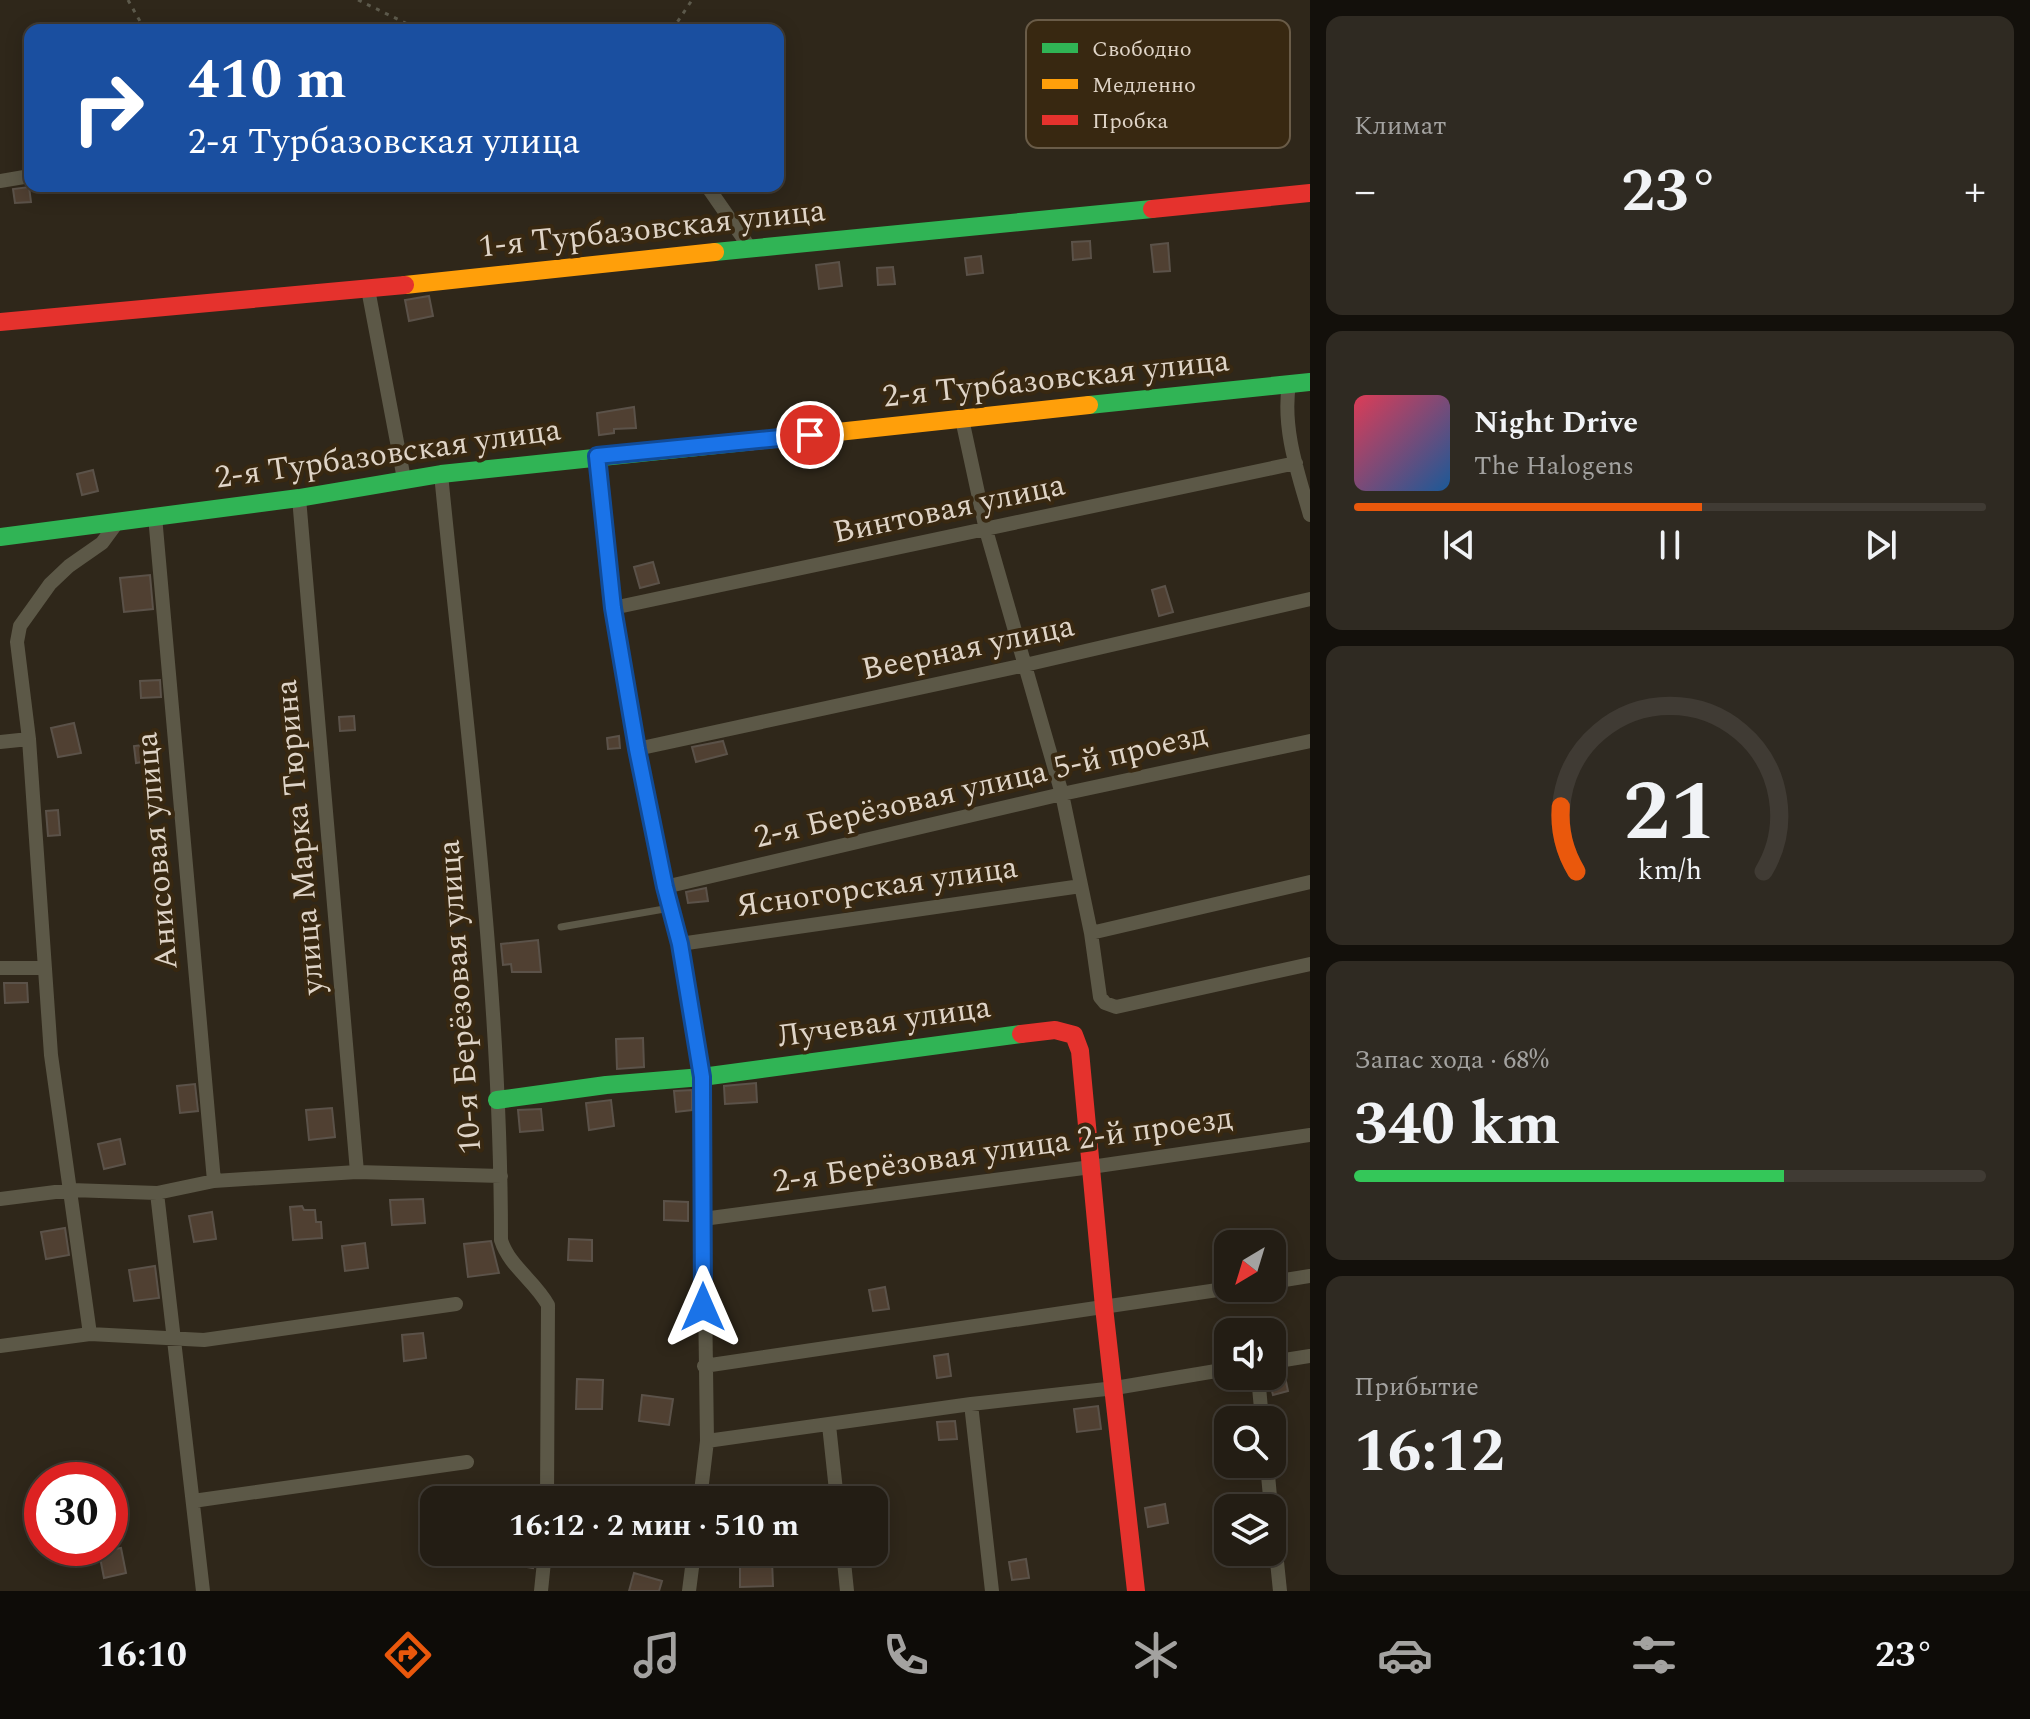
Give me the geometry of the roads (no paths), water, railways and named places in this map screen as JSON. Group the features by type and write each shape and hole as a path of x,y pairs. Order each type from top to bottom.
{"street":[{"path":"0,181 24,177"},
{"path":"711,192 750,248"},
{"name":"1-я Турбазовская улица","path":"0,322 368,289 1310,193"},
{"path":"368,289 404,479"},
{"name":"2-я Турбазовская улица","path":"0,537 299,498 441,474 1310,382"},
{"path":"1289,384 1287,417 1310,515"},
{"path":"962,419 986,530 1062,794 1091,933 1100,997 1105,1003 1116,1007 1310,964"},
{"path":"597,456 613,608 637,749 680,944 702,1077 707,1441 702,1486"},
{"name":"Винтовая улица","path":"613,608 1296,463"},
{"name":"10-я Берёзовая улица","path":"441,474 483,900 497,1100 501,1240 505,1253 540,1290 548,1305 547,1486"},
{"name":"улица Марка Тюрина","path":"299,498 357,1172"},
{"name":"Анисовая улица","path":"155,516 214,1181"},
{"path":"90,1334 51,1055 29,739 18,654 20,626 50,584 102,543 116,524"},
{"name":"Веерная улица","path":"637,749 1025,665 1310,599"},
{"path":"0,742 29,739"},
{"name":"2-я Берёзовая улица 5-й проезд","path":"665,887 1062,794 1310,741"},
{"path":"1091,933 1310,882"},
{"name":"Ясногорская улица","path":"680,944 1081,886"},
{"path":"0,968 45,968"},
{"name":"Лучевая улица","path":"497,1100 606,1085 702,1077 1055,1030 1074,1035 1080,1051 1091,1167"},
{"name":"2-я Берёзовая улица 2-й проезд","path":"703,1219 1310,1135"},
{"path":"1091,1167 1136,1591"},
{"path":"0,1199 71,1190 157,1193 214,1181 357,1172 501,1176"},
{"path":"157,1193 203,1591"},
{"path":"1286,1280 1310,1276"},
{"path":"704,1366 1214,1291"},
{"path":"0,1346 90,1334 204,1340 456,1304"},
{"path":"1286,1360 1310,1356"},
{"path":"707,1441 971,1404 1115,1388 1214,1371"},
{"path":"971,1404 992,1591"},
{"path":"829,1425 836,1486"},
{"path":"193,1501 467,1462"},
{"path":"541,1591 544,1566"},
{"path":"689,1591 692,1566"},
{"path":"844,1566 847,1591"},
{"path":"1278,1566 1280,1591"}],"lane":[{"path":"561,927 670,908"}]}
